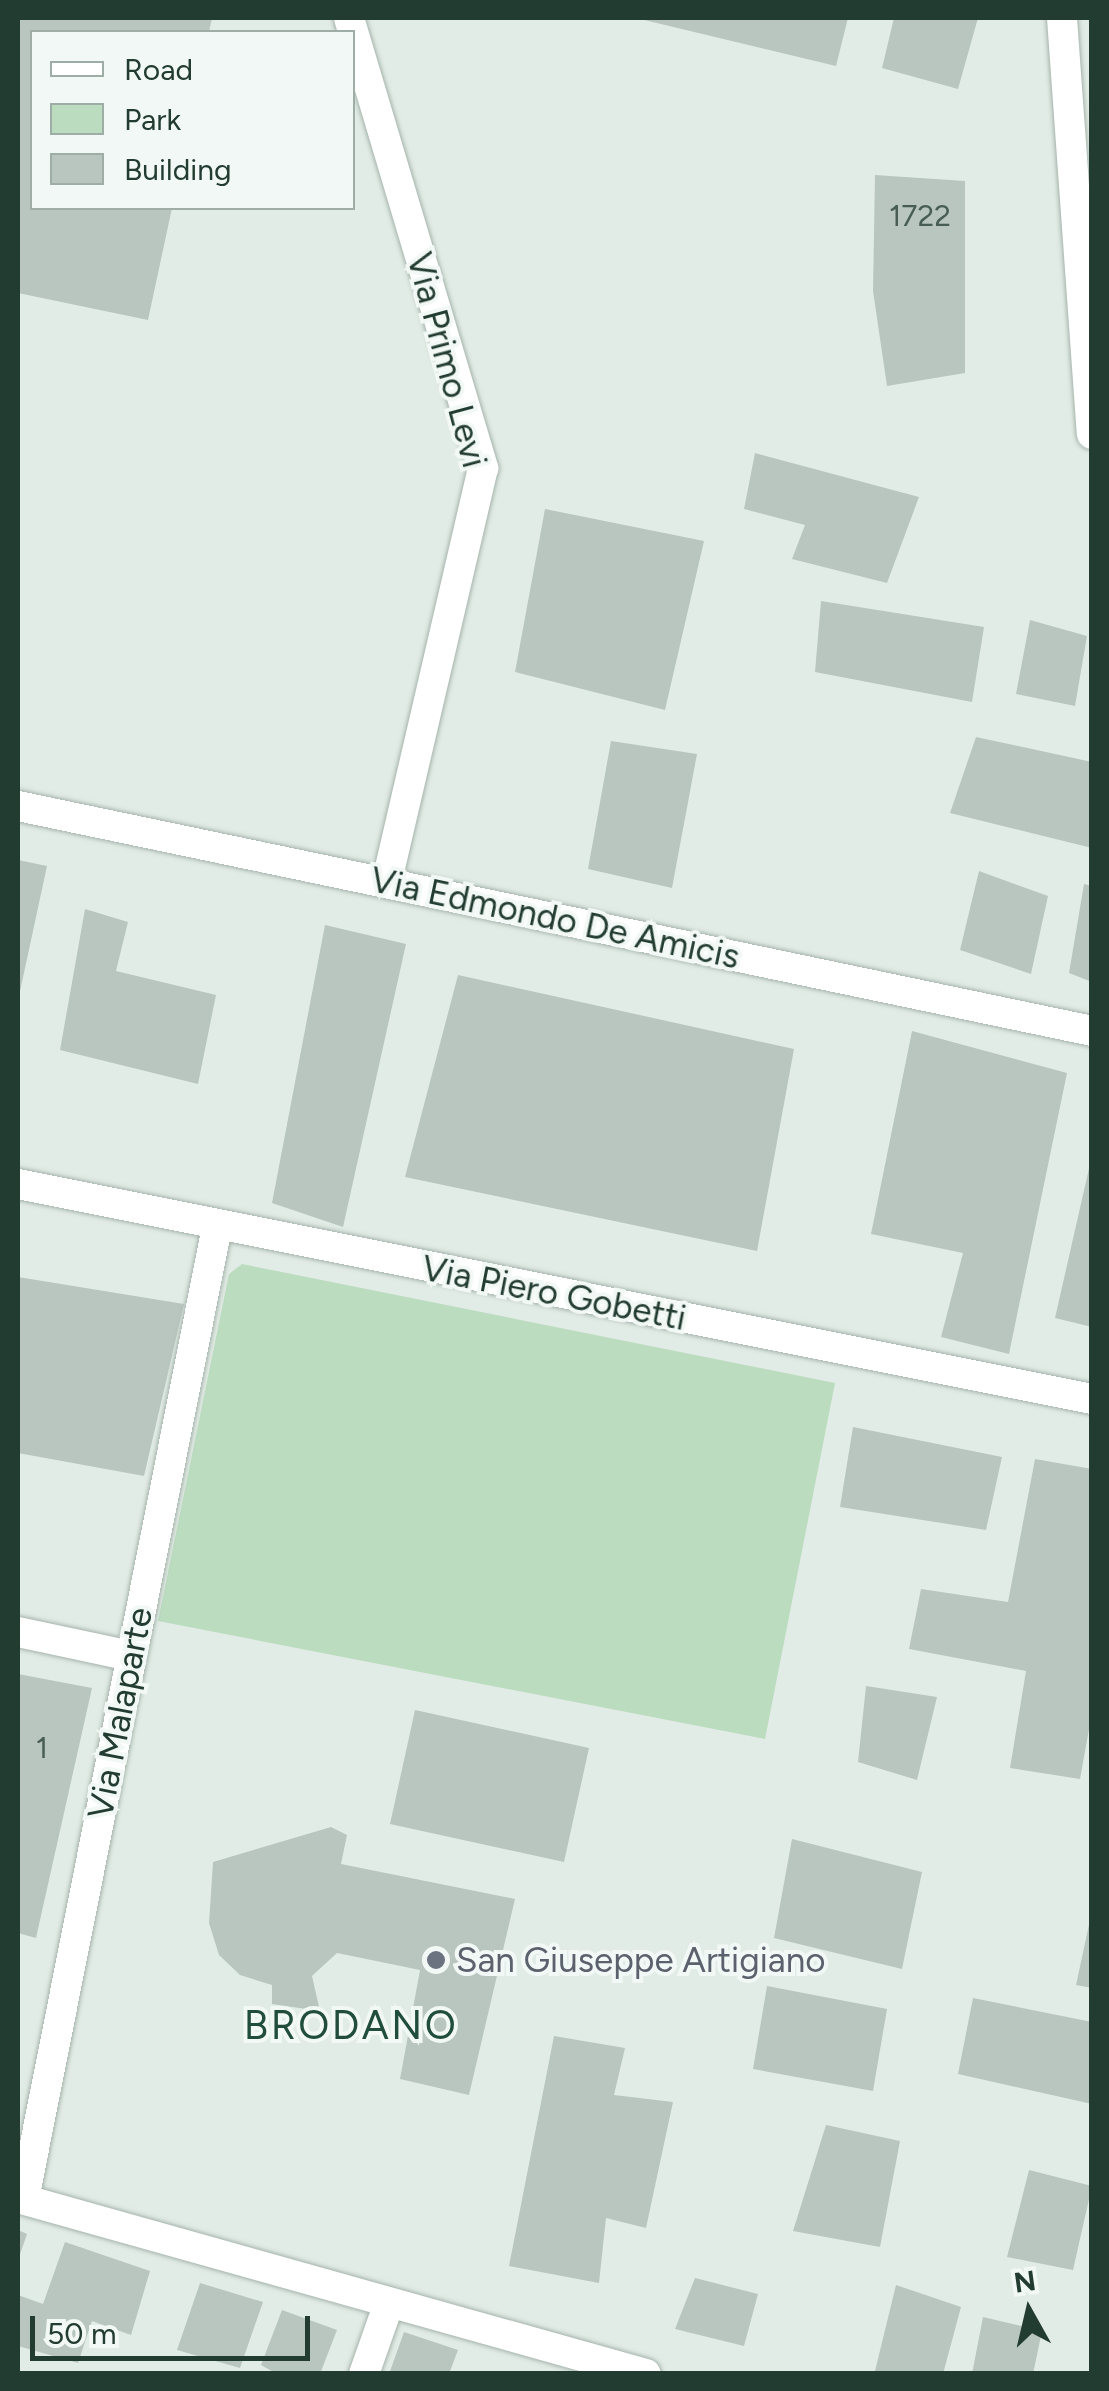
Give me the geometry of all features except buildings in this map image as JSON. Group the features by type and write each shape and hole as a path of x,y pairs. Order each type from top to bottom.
{"street":[{"path":"1062,18 1092,434"},
{"name":"Via Primo Levi","path":"355,38 482,468 387,882"},
{"name":"Via Edmondo De Amicis","path":"18,806 1092,1030"},
{"name":"Via Piero Gobetti","path":"18,1184 1092,1400"},
{"name":"Via Malaparte","path":"21,2198 218,1227"},
{"path":"18,1632 130,1656"},
{"path":"21,2198 612,2369 646,2374"},
{"path":"364,2374 389,2303"}],"green space":[{"path":"242,1264 835,1383 765,1739 158,1621 229,1274"}],"place":[{"name":"San Giuseppe Artigiano","path":"436,1960"}],"district":[{"name":"BRODANO","path":"351,2025"}]}
